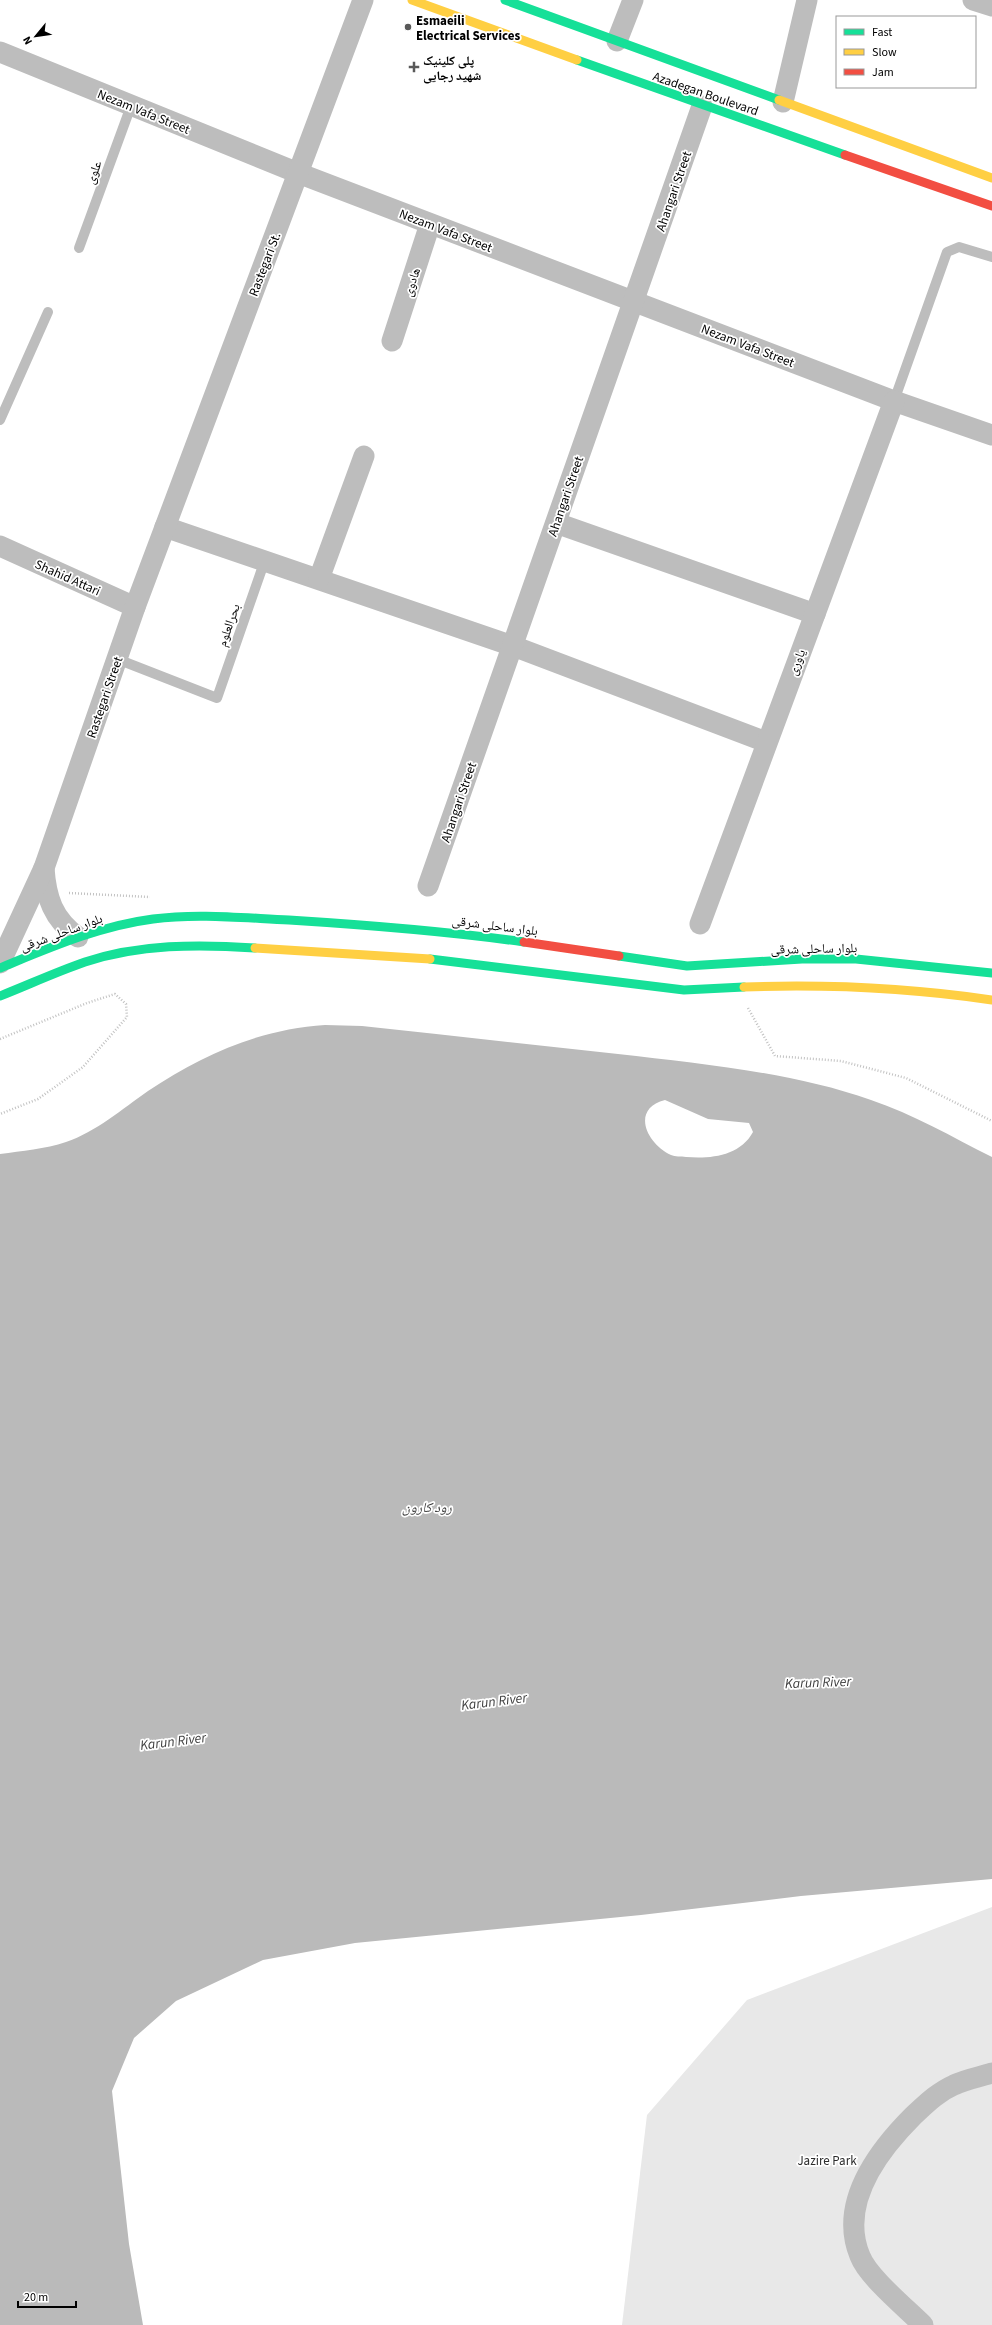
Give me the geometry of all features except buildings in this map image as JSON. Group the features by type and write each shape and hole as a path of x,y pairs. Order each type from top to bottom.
{"main road":[{"name":"Azadegan Boulevard","path":"412,0 702,106 992,206"},
{"name":"Azadegan Boulevard","path":"505,0 992,178"},
{"name":"بلوار ساحلی شرقی","path":"0,968 78,937 153,919 227,917 370,925 460,933 687,966 706,972 802,959 856,959 948,967 992,973"},
{"path":"0,996 86,962 121,953 156,947 227,946 455,961 684,990 737,989 799,985 943,993 992,1000"},
{"path":"706,972 706,990"}],"street":[{"name":"Rastegari St.","path":"165,527 364,0"},
{"path":"617,41 633,0"},
{"path":"783,102 807,0"},
{"path":"973,0 992,6"},
{"name":"Nezam Vafa Street","path":"0,52 298,173 430,224 894,401 992,435"},
{"name":"Ahangari Street","path":"428,886 702,106"},
{"name":"هادوی","path":"392,341 430,224"},
{"name":"یاوری","path":"700,924 766,742 894,401"},
{"path":"319,579 364,456"},
{"path":"556,523 815,614"},
{"path":"165,527 513,646 766,742"},
{"name":"Rastegari Street","path":"0,963 44,868 165,527"},
{"name":"Shahid Attari","path":"0,546 136,607"},
{"path":"44,868 46,892 54,913 69,930 78,937"},
{"path":"923,2325 881,2285 860,2256 853,2223 859,2194 872,2164 902,2128 930,2099 954,2085 992,2073"}],"lane":[{"name":"علوی","path":"79,248 131,106"},
{"path":"894,401 947,252 959,247 992,257"},
{"path":"0,420 48,312"},
{"name":"بحرالعلوم","path":"117,659 217,698 265,560"}],"path":[{"path":"737,989 775,1056 841,1060 906,1078 992,1121"},
{"path":"0,1039 87,1003 115,994 126,1004 127,1017 83,1067 38,1099 0,1114"}],"green space":[{"name":"Jazire Park","path":"992,1907 992,2325 622,2325 647,2115 747,2000"}],"water":[{"name":"رود کارون","path":"325,1025 362,1026 682,1061 746,1070 810,1082 871,1100 932,1126 992,1157 992,1879 801,1896 641,1915 355,1943 263,1960 176,2001 134,2038 112,2091 129,2244 143,2325 0,2325 0,1154 33,1150 77,1138 98,1126 168,1078 211,1055 255,1038 301,1028","holes":["665,1100 708,1119 749,1123 753,1132 741,1146 724,1154 705,1157 674,1156 662,1150 655,1143 649,1135 645,1118 648,1111 654,1104"]}],"traffic: fast":[{"path":"505,0 779,100"},
{"path":"577,60 845,155"},
{"path":"0,968 94,932 133,922 186,916 238,917 348,924 524,942"},
{"path":"0,996 85,962 126,952 190,946 255,948"},
{"path":"619,956 687,966 802,959 856,959 992,973"},
{"path":"430,959 684,990 744,987"}],"traffic: slow":[{"path":"412,0 577,60"},
{"path":"779,100 992,178"},
{"path":"255,948 430,959"},
{"path":"744,987 806,986 868,988 930,992 992,1000"}],"traffic: jam":[{"path":"845,155 992,206"},
{"path":"524,942 619,956"}],"place":[{"name":"Esmaeili Electrical Services","path":"408,27"},
{"name":"پلی کلینیک شهید رجایی","path":"414,67"}],"water label":[{"name":"Karun River","path":"818,1682"},
{"name":"Karun River","path":"494,1701"},
{"name":"Karun River","path":"173,1741"}]}
